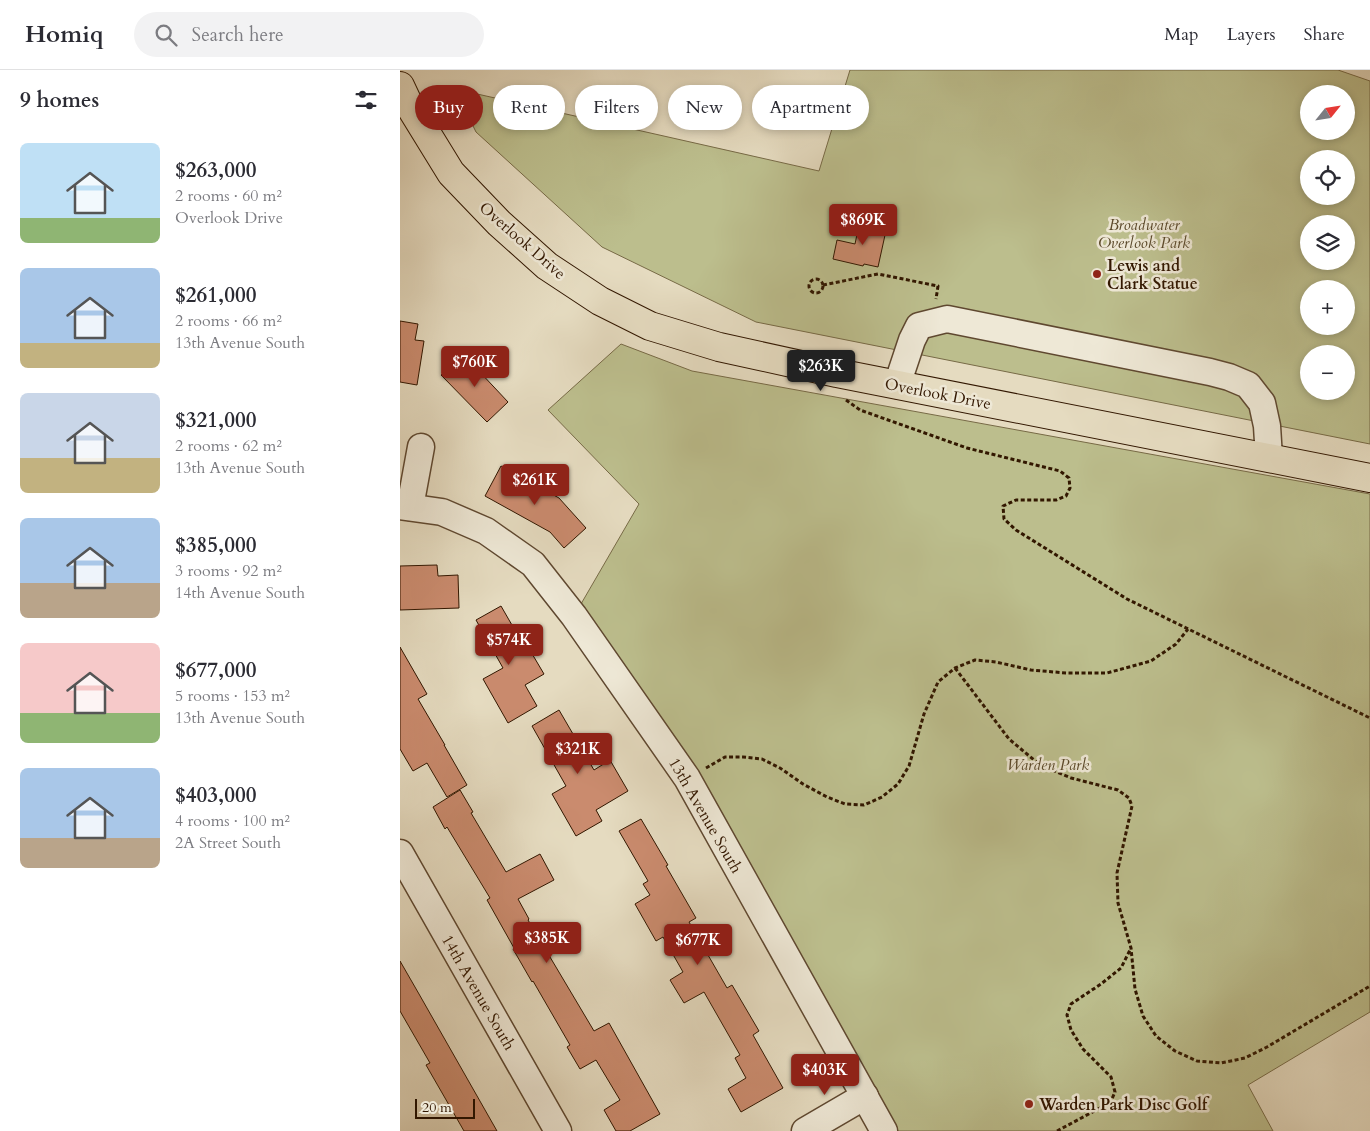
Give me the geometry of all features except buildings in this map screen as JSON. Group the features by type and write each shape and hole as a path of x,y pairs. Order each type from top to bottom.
{"main road":[{"name":"Overlook Drive","path":"400,86 408,103 452,173 498,222 547,266 600,302 650,326 720,347 838,374 1370,478"}],"street":[{"path":"896,385 919,326 947,319 1210,372 1248,385 1262,403 1267,426 1269,458"},
{"path":"405,507 421,447"},
{"name":"13th Avenue South","path":"405,507 442,512 486,531 532,564 574,616 687,778 884,1131"},
{"name":"14th Avenue South","path":"400,854 558,1131"},
{"path":"805,1131 865,1096"}],"path":[{"path":"823,285 878,274 938,286 933,322"},
{"path":"813,280 821,281 823,285 820,293 811,292 810,283 813,280"},
{"path":"845,399 860,410 967,448 1060,471 1069,478 1070,488 1066,496 1056,500 1016,500 1003,506 1004,519 1016,530 1127,599 1370,718"},
{"path":"687,778 725,758 762,759 827,797 846,804 864,805 882,796 898,784 908,766 924,714 938,682 954,668 976,660 996,662 1031,670 1066,673 1106,673 1151,661 1176,644 1188,629"},
{"path":"954,668 1009,739 1040,765 1071,778 1118,790 1129,798 1132,806 1117,873 1118,903 1131,948 1135,989 1142,1016 1156,1036 1175,1052 1198,1061 1221,1063 1245,1058 1370,986"},
{"path":"1057,1131 1111,1101 1115,1092 1111,1077 1083,1049 1070,1030 1067,1015 1071,1004 1121,968 1131,948"}],"green space":[{"name":"Broadwater Overlook Park","path":"850,70 1338,70 1370,81 1370,444 756,322 602,247 475,130 483,130 483,95 493,98 493,130 565,130 565,114 575,116 575,130 637,130 819,171 832,130 869,130 869,85 845,85"},
{"name":"Warden Park","path":"621,344 692,371 1370,494 1370,1012 1248,1085 1273,1131 884,1131 687,778 574,616 639,504 548,410"}],"place":[{"name":"Lewis and Clark Statue","path":"1097,274"},
{"name":"Warden Park Disc Golf","path":"1029,1104"}]}
